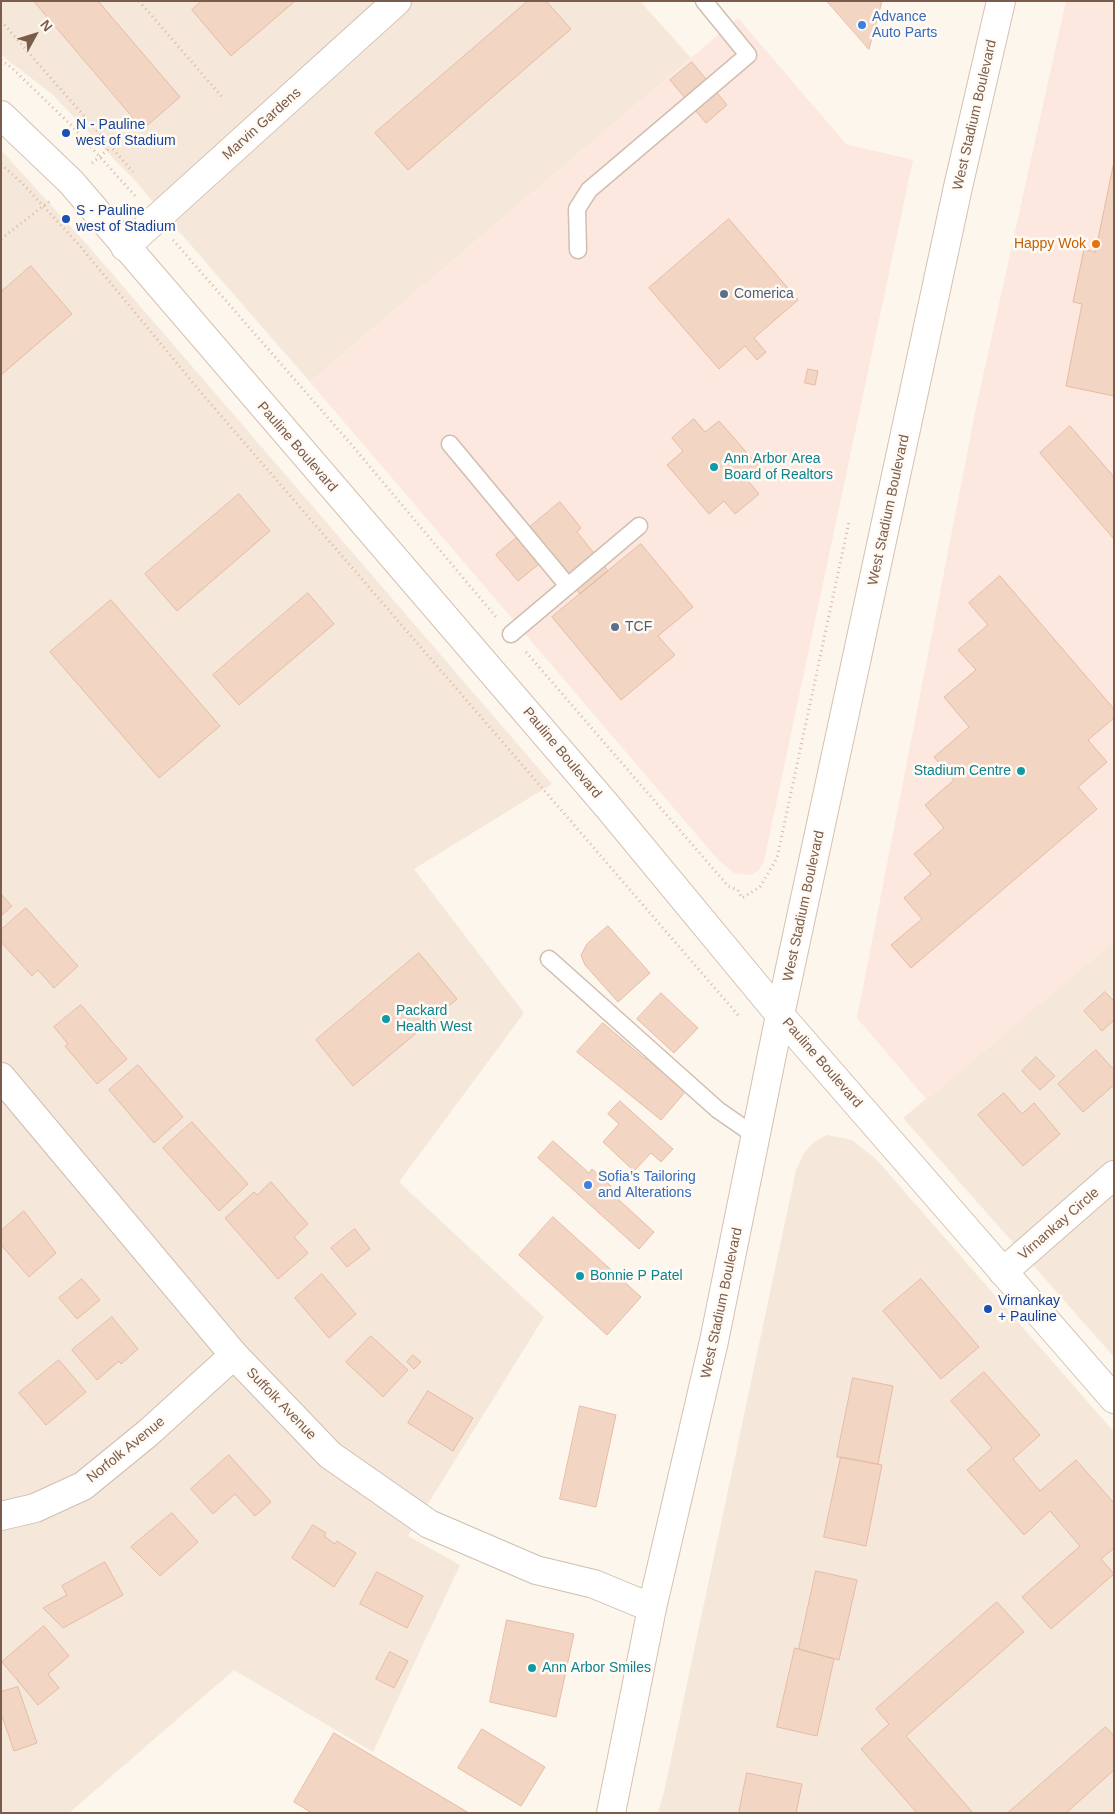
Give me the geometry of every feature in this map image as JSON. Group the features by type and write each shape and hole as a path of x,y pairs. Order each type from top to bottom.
{"street":[{"name":"Marvin Gardens","path":"126,247 397,1"},
{"name":"West Stadium Boulevard","path":"611,1813 652,1608 714,1341 780,1015 958,187 1001,1"},
{"name":"Pauline Boulevard","path":"1,115 71,182 557,747 780,1015 1114,1399"},
{"name":"Suffolk Avenue","path":"1,1077 234,1354 330,1454 429,1524 536,1570 594,1584 652,1608"},
{"name":"Virnankay Circle","path":"1003,1272 1114,1175"},
{"name":"Norfolk Avenue","path":"1,1516 35,1508 83,1486 148,1433 234,1354"}],"lane":[{"path":"578,250 577,209 589,190 748,55 704,1"},
{"path":"450,444 568,586"},
{"path":"511,634 639,526"},
{"path":"549,959 718,1110 757,1136"}],"path":[{"path":"140,1 222,97"},
{"path":"1,21 133,172"},
{"path":"1,60 72,126 142,204"},
{"path":"100,157 111,147"},
{"path":"1,164 43,206 738,1015"},
{"path":"1,239 51,199"}],"shaded area":[{"path":"1,1 640,1 691,58 310,382 136,182 52,94 1,55"},
{"path":"1066,1 1114,1 1114,941 927,1100 857,1018 977,403"},
{"path":"738,18 846,144 913,160 764,861 759,870 751,875 734,873 719,861 310,382"},
{"path":"1,150 90,248 552,784 414,869 524,1013 399,1182 544,1317 408,1536 460,1565 373,1752 234,1670 69,1813 1,1813"},
{"path":"1114,941 1114,1357 903,1118"},
{"path":"827,1135 852,1140 876,1159 1114,1432 1114,1813 658,1813 796,1170 804,1153 814,1142"}],"building":[{"path":"34,1 98,1 180,97 143,129"},
{"path":"202,1 295,1 231,56 192,10"},
{"path":"528,1 546,1 571,29 408,170 375,133"},
{"name":"Advance Auto Parts","path":"827,1 882,1 869,49"},
{"path":"692,62 727,105 706,123 670,80"},
{"path":"1114,162 1114,396 1066,386 1082,304 1073,302 1084,249 1095,252"},
{"name":"Comerica","path":"729,219 798,300 754,338 766,352 757,360 745,346 719,369 649,288"},
{"path":"31,266 72,314 1,375 1,292"},
{"path":"808,369 818,371 815,385 805,383"},
{"name":"Ann Arbor Area Board of Realtors","path":"694,419 705,432 719,421 761,469 748,481 759,494 735,514 724,501 709,514 667,465 683,451 672,438"},
{"path":"1070,426 1114,477 1114,539 1040,453"},
{"path":"239,494 270,531 177,611 145,574"},
{"path":"560,502 581,528 577,532 608,571 580,594 549,556 518,581 496,555"},
{"name":"TCF","path":"641,544 693,607 658,636 675,655 621,700 552,617"},
{"name":"Stadium Centre","path":"1000,576 1114,709 1114,718 1088,740 1107,762 1078,787 1097,809 911,968 891,945 922,919 904,898 931,874 914,854 944,828 925,805 954,780 934,757 969,727 944,697 976,670 958,650 988,625 969,603"},
{"path":"308,593 334,624 239,705 213,675"},
{"path":"111,600 220,726 159,778 50,652"},
{"path":"1,894 12,906 1,916"},
{"path":"26,908 78,966 54,988 38,970 32,976 1,942 1,930"},
{"path":"608,926 650,973 618,1002 585,965 581,955 587,944"},
{"name":"Packard Health West","path":"419,953 457,999 353,1086 316,1040"},
{"path":"1105,992 1114,1001 1114,1020 1102,1031 1084,1011"},
{"path":"661,993 698,1028 674,1053 637,1019"},
{"path":"81,1005 127,1059 97,1084 65,1046 68,1044 54,1027"},
{"path":"603,1023 645,1059 647,1056 686,1091 661,1120 577,1052"},
{"path":"1096,1050 1114,1070 1114,1085 1083,1112 1058,1084"},
{"path":"1036,1057 1055,1076 1040,1090 1022,1071"},
{"path":"138,1065 183,1117 154,1143 109,1090"},
{"path":"1004,1093 1022,1114 1034,1103 1060,1134 1023,1166 978,1115"},
{"path":"620,1101 673,1149 661,1162 651,1153 634,1171 603,1142 619,1124 608,1114"},
{"path":"192,1122 248,1184 219,1211 163,1148"},
{"name":"Sofia’s Tailoring and Alterations","path":"553,1141 589,1173 592,1169 622,1196 619,1200 654,1232 639,1249 538,1158"},
{"path":"271,1182 308,1224 294,1237 308,1253 278,1279 225,1218 254,1192 257,1195"},
{"path":"24,1211 56,1253 29,1277 1,1245 1,1231"},
{"name":"Bonnie P Patel","path":"553,1217 641,1297 607,1335 519,1255"},
{"path":"355,1229 370,1249 347,1267 331,1248"},
{"path":"322,1274 356,1314 329,1338 295,1298"},
{"path":"82,1279 100,1300 77,1319 59,1298"},
{"path":"921,1279 979,1347 941,1379 883,1311"},
{"path":"112,1317 138,1349 121,1364 119,1361 97,1380 72,1350"},
{"path":"371,1336 408,1370 383,1397 346,1362"},
{"path":"413,1355 421,1362 414,1369 407,1362"},
{"path":"59,1360 86,1392 46,1425 19,1393"},
{"path":"984,1372 1040,1435 1013,1459 1040,1491 1076,1460 1114,1503 1114,1548 1101,1559 1114,1574 1051,1629 1022,1597 1080,1546 1050,1511 1024,1535 967,1470 992,1448 951,1401"},
{"path":"853,1378 893,1386 878,1464 837,1457"},
{"path":"428,1391 473,1418 453,1451 408,1423"},
{"path":"580,1406 616,1415 596,1507 560,1499"},
{"path":"229,1455 271,1502 255,1516 235,1494 213,1514 191,1489"},
{"path":"841,1457 882,1465 866,1546 824,1537"},
{"path":"172,1513 198,1542 160,1576 131,1547"},
{"path":"313,1525 326,1533 324,1536 335,1544 337,1541 356,1553 334,1587 292,1558"},
{"path":"105,1562 123,1595 63,1628 43,1608 67,1595 62,1586"},
{"path":"816,1571 857,1580 839,1660 799,1649"},
{"path":"377,1572 423,1596 407,1628 360,1604"},
{"path":"997,1602 1024,1632 906,1736 973,1813 917,1813 861,1749 889,1724 876,1709"},
{"name":"Ann Arbor Smiles","path":"507,1620 574,1634 556,1717 490,1702"},
{"path":"44,1626 69,1656 48,1674 59,1688 38,1705 2,1662"},
{"path":"795,1648 834,1659 817,1736 777,1727"},
{"path":"390,1652 408,1661 394,1688 376,1679"},
{"path":"18,1687 37,1743 14,1751 1,1713 1,1692"},
{"path":"1106,1727 1114,1736 1114,1770 1066,1813 1008,1813"},
{"path":"482,1729 545,1767 521,1806 458,1768"},
{"path":"334,1733 469,1813 312,1813 294,1802"},
{"path":"747,1773 802,1784 796,1813 739,1813"}],"place":[{"name":"Advance Auto Parts","path":"862,25"},
{"name":"N - Pauline west of Stadium","path":"66,133"},
{"name":"S - Pauline west of Stadium","path":"66,219"},
{"name":"Happy Wok","path":"1096,244"},
{"name":"Comerica","path":"724,294"},
{"name":"Ann Arbor Area Board of Realtors","path":"714,467"},
{"name":"TCF","path":"615,627"},
{"name":"Stadium Centre","path":"1021,771"},
{"name":"Packard Health West","path":"386,1019"},
{"name":"Sofia’s Tailoring and Alterations","path":"588,1185"},
{"name":"Bonnie P Patel","path":"580,1276"},
{"name":"Virnankay + Pauline","path":"988,1309"},
{"name":"Ann Arbor Smiles","path":"532,1668"}]}
